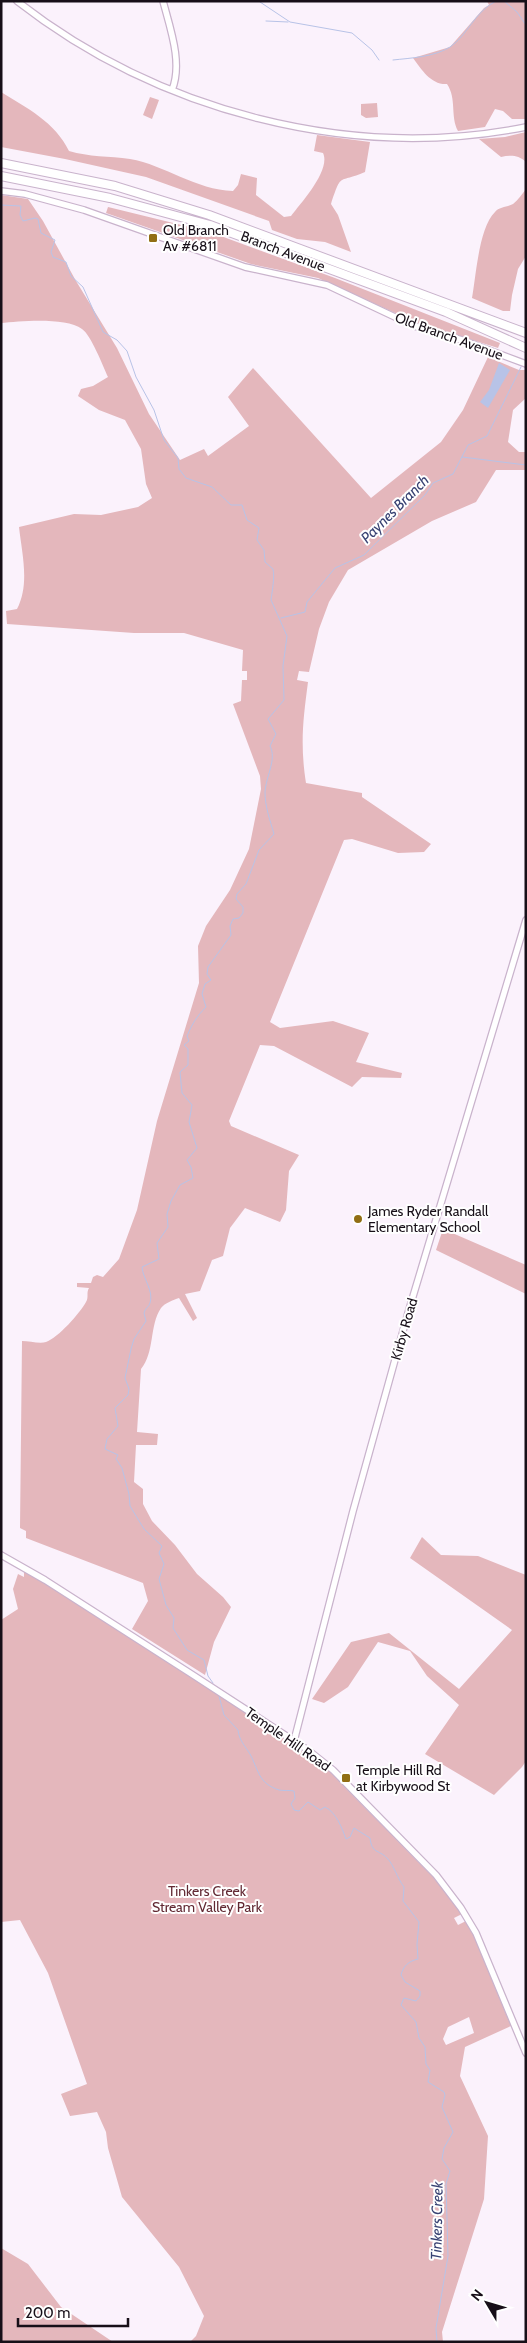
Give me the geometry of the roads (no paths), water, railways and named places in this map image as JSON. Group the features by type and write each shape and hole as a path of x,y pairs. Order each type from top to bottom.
{"highway":[{"name":"Branch Avenue","path":"1,163 115,186 209,215 526,333"},
{"name":"Branch Avenue","path":"1,176 110,198 210,225 446,312 526,348"}],"main road":[{"path":"16,1 52,28 124,69 172,90 261,119 355,135 391,137 451,136 526,127"},
{"path":"164,1 175,55 175,82 172,90"},
{"name":"Old Branch Avenue","path":"1,191 25,194 84,210 245,267 327,285 414,326 466,342 526,364"},
{"name":"Kirby Road","path":"294,1741 353,1511 406,1322 526,920"},
{"name":"Temple Hill Road","path":"1,1555 45,1580 294,1741 333,1770 436,1875 455,1899 476,1933 526,2053"}],"water":[{"path":"499,363 510,370 488,408 480,402 489,390"}],"waterway":[{"path":"393,60 430,55 450,47 462,36 482,11 496,1"},
{"name":"Paynes Branch","path":"504,1 517,12 526,25"},
{"path":"260,2 290,22 352,33 372,50 379,60"},
{"path":"266,21 288,22"},
{"name":"Tinkers Creek","path":"1,205 21,206 20,215 23,221 38,219 41,233 55,240 51,252 53,257 66,262 71,276 83,287 103,332 117,340 127,351 136,377 154,410 164,440 178,458 179,469 186,478 212,487 231,505 242,505 247,520 259,528 257,540 264,550 265,562 274,572 271,600 287,636 283,666 284,700 268,719 276,734 270,746 272,762 265,792 274,834 259,850 246,884 237,894 236,899 243,907 243,913 239,918 233,919 230,926 231,935 208,967 207,974 211,980 205,984 202,994 206,1007 193,1024 187,1036 189,1041 184,1045 188,1049 188,1065 180,1072 182,1093 192,1105 189,1122 197,1148 187,1160 191,1167 193,1178 180,1185 171,1201 167,1214 168,1227 157,1243 159,1259 142,1267 151,1294 150,1303 144,1313 146,1321 134,1339 131,1349 125,1378 129,1389 128,1395 115,1408 118,1426 107,1439 105,1449 118,1455 116,1459 122,1468 130,1506 144,1529 162,1546 159,1553 164,1564 159,1579 166,1605 174,1618 173,1628 187,1650 204,1660 208,1676 213,1683"},
{"name":"Paynes Branch","path":"281,618 305,612 307,602 335,568 364,555 425,495 433,483 453,474 468,445 487,436 521,367"},
{"path":"462,457 526,465"},
{"name":"Tinkers Creek","path":"219,1696 224,1715 238,1730 241,1740 263,1780 279,1790 294,1791 295,1798 291,1804 294,1810 299,1811 308,1802 320,1810 325,1807 329,1809 338,1821 346,1839 350,1837 354,1828 370,1838 372,1847 384,1855 392,1864 404,1887 403,1901 419,1922 418,1959 407,1964 401,1975 405,1982 420,1991 420,1996 416,2001 404,1998 401,2005 416,2022 419,2038 425,2047 426,2064 430,2070 428,2082 444,2092 442,2107 453,2132 444,2148 442,2159 450,2171 446,2184 448,2256 436,2328 437,2342"}],"place":[{"name":"Old Branch Av #6811","path":"153,238"},
{"name":"James Ryder Randall Elementary School","path":"358,1219"},
{"name":"Temple Hill Rd at Kirbywood St","path":"346,1778"}],"park label":[{"name":"Tinkers Creek Stream Valley Park","path":"207,1899"}]}
